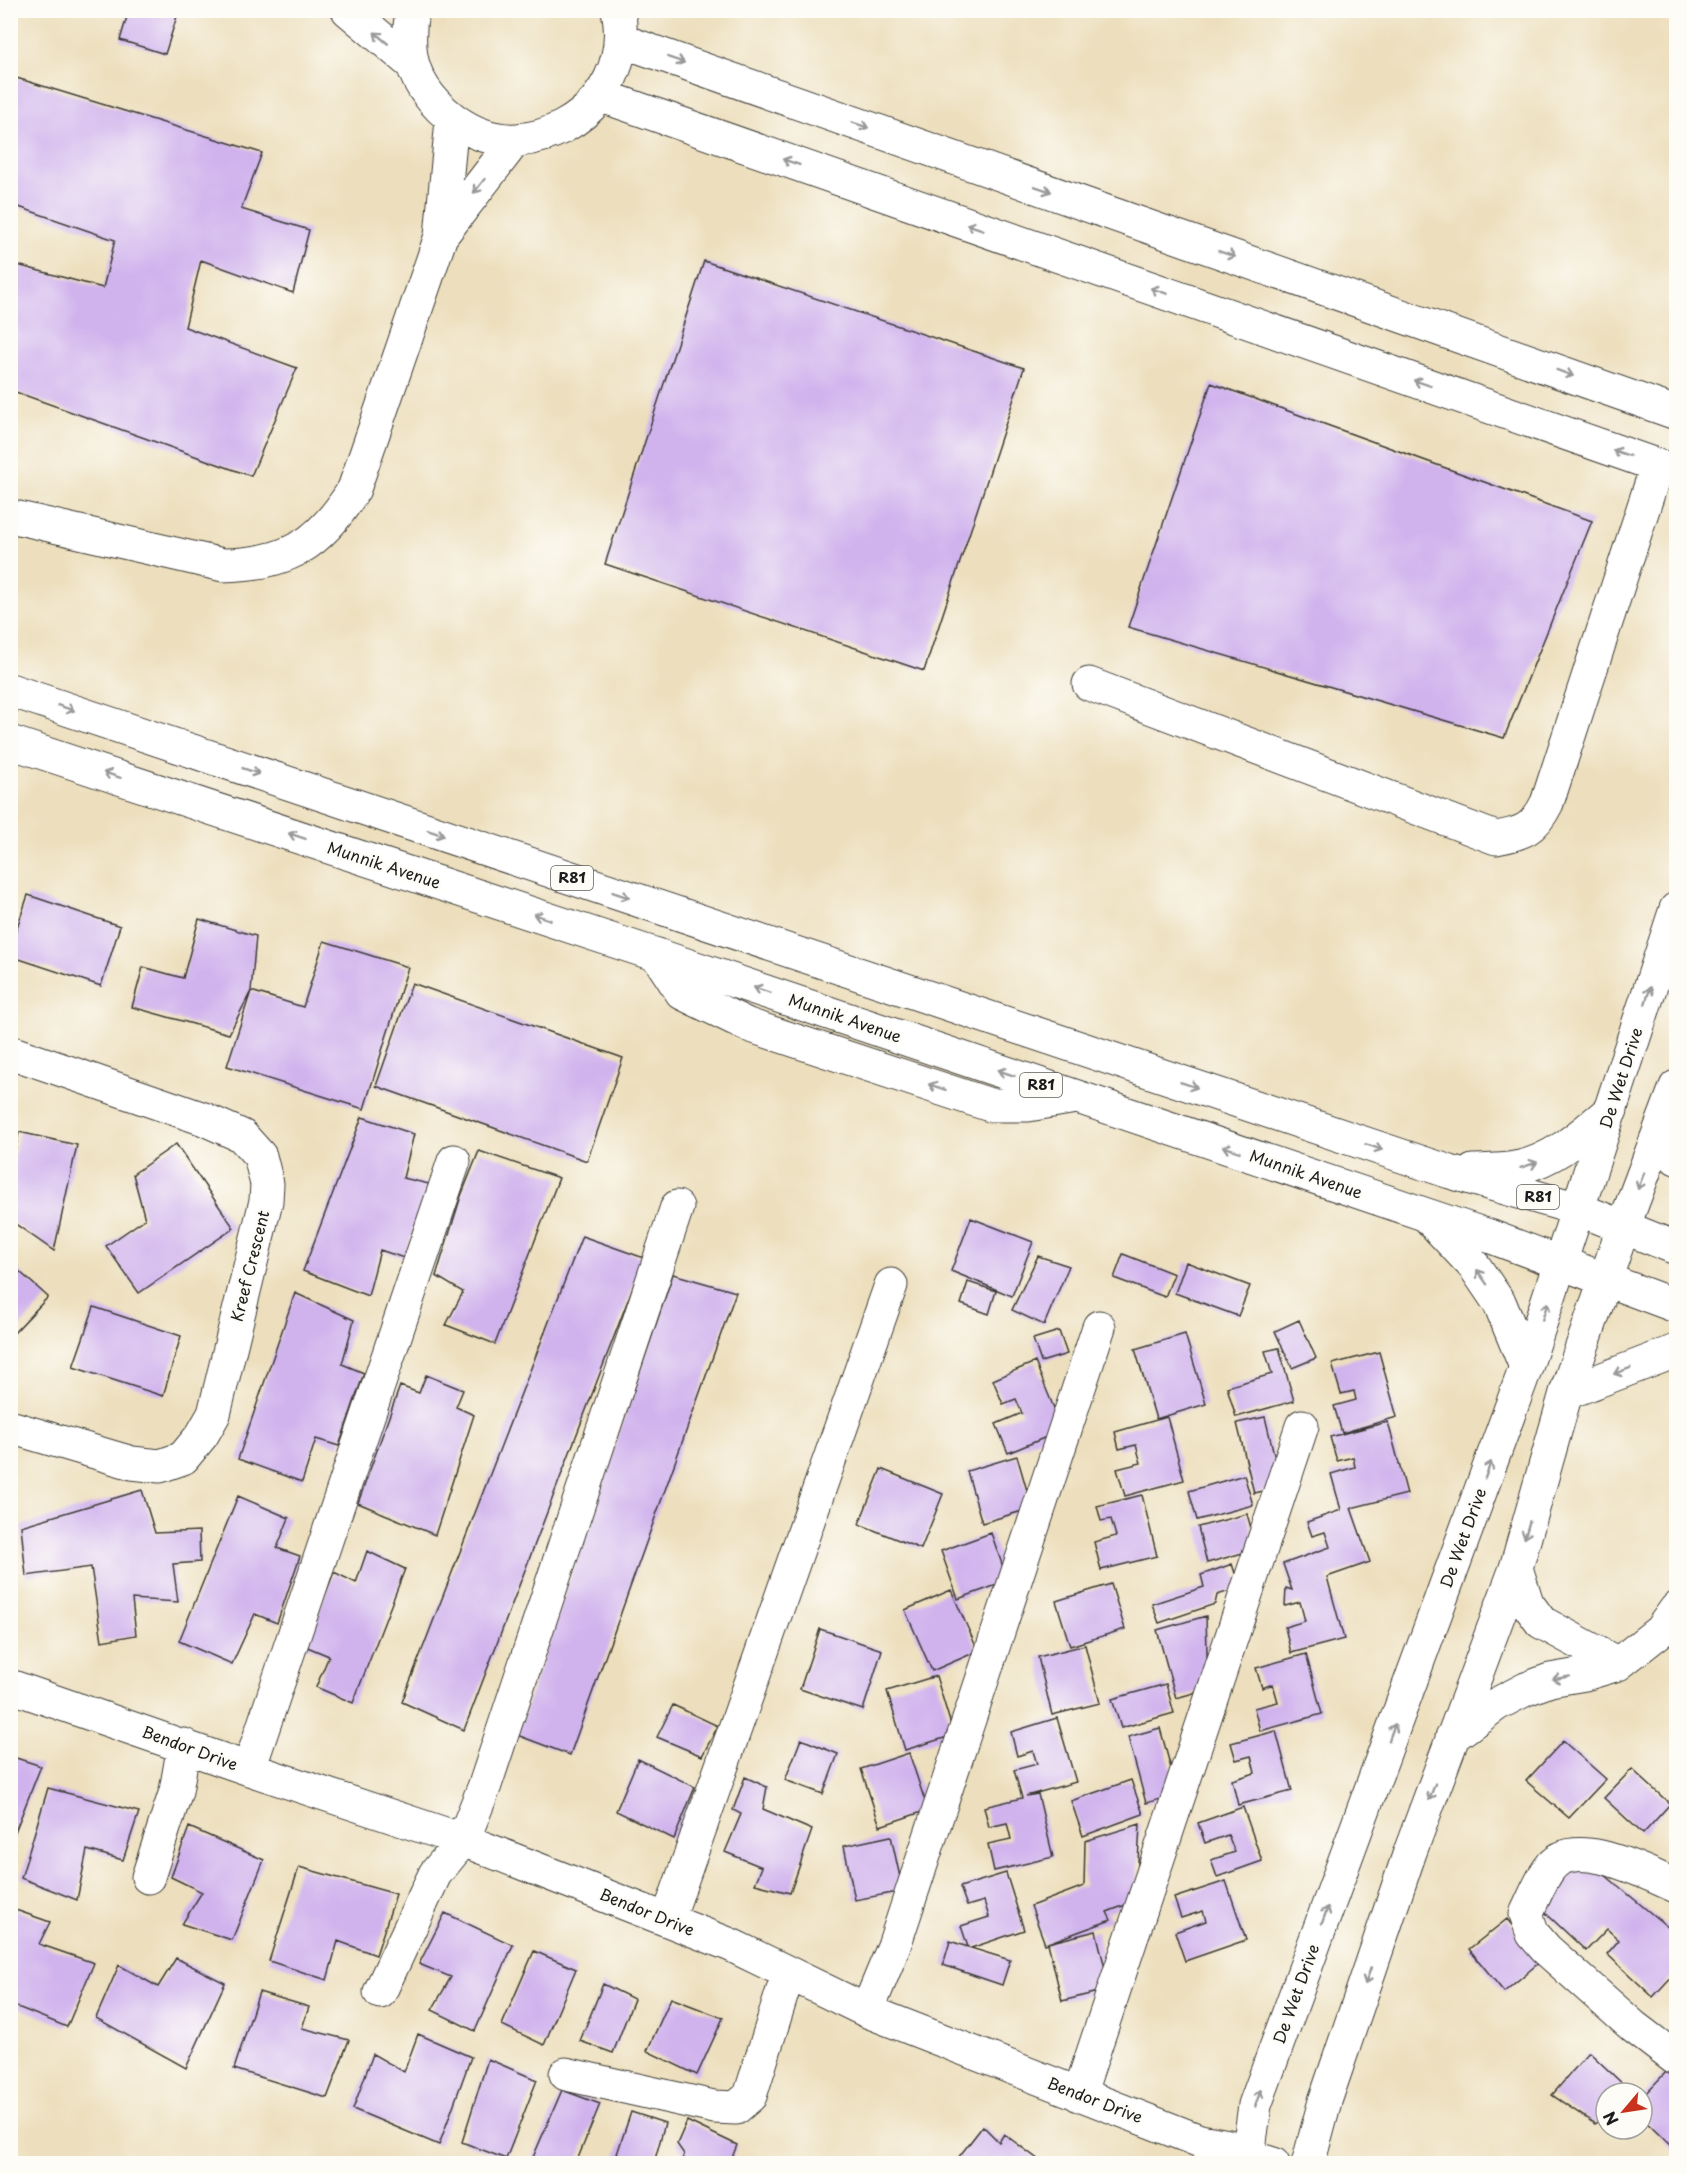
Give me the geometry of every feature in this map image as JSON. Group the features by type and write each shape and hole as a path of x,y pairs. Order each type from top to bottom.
{"street":[{"path":"348,10 413,65"},
{"path":"412,10 408,33 413,65 429,96 452,120 482,134 515,140 548,135 578,119 602,96 617,67 619,25 1677,413"},
{"path":"602,96 1667,469 1547,803 1537,822 1518,834 1496,838 1089,684"},
{"path":"10,516 223,565 256,564 280,558 314,538 339,513 354,489 441,236 452,120"},
{"path":"441,236 515,140"},
{"name":"R81","path":"10,690 1450,1172 1578,1209 1677,1248"},
{"name":"Munnik Avenue","path":"10,742 657,955 1426,1214 1677,1306"},
{"name":"De Wet Drive","path":"1256,2161 1255,2104 1526,1367 1677,909"},
{"name":"Kreef Crescent","path":"10,1052 204,1119 242,1136 260,1156 267,1184 266,1201 214,1414 202,1435 183,1458 160,1466 132,1463 10,1427"},
{"path":"1308,2163 1324,2101 1410,1852 1516,1568 1566,1393 1623,1228 1677,1087"},
{"path":"1450,1172 1518,1168 1544,1160 1566,1147 1611,1110"},
{"path":"1664,1122 1677,1158"},
{"path":"249,1769 454,1161"},
{"path":"380,1992 435,1874 462,1840 485,1785 677,1206"},
{"path":"1426,1214 1475,1267 1500,1304 1526,1367"},
{"path":"668,1919 891,1285"},
{"path":"867,2011 894,1946 1099,1327"},
{"path":"1566,1393 1677,1351"},
{"path":"1079,2095 1100,2039 1302,1426"},
{"path":"1516,1568 1527,1603 1541,1622 1618,1664"},
{"path":"1452,1737 1497,1704 1526,1689 1550,1680 1585,1674 1618,1664 1660,1631 1676,1612"},
{"name":"Bendor Drive","path":"10,1686 462,1840 731,1945 867,2011 1200,2141 1229,2146 1256,2161"},
{"path":"147,1877 176,1791 184,1745"},
{"path":"1677,1886 1598,1855 1571,1855 1550,1867 1526,1914 1533,1934 1546,1949 1634,2027 1677,2059"},
{"path":"566,2074 714,2107 736,2108 750,2096 788,1974"}],"building":[{"path":"129,10 179,10 165,54 120,40"},
{"path":"10,76 262,153 241,209 309,230 293,293 201,260 185,327 297,368 251,476 10,390 10,263 103,288 115,240 10,204"},
{"path":"704,261 1024,368 924,671 605,564"},
{"path":"1211,383 1592,521 1504,738 1128,627"},
{"path":"28,895 120,926 101,986 10,956 10,948"},
{"path":"199,919 256,936 251,991 229,1034 132,1007 143,967 183,978"},
{"path":"324,941 408,967 364,1109 227,1066 251,991 303,1007"},
{"path":"412,983 623,1058 587,1161 376,1086"},
{"path":"362,1117 414,1134 403,1178 429,1184 404,1258 380,1250 368,1296 303,1271"},
{"path":"19,1132 77,1145 54,1251 10,1220 10,1174"},
{"path":"176,1144 234,1228 139,1293 106,1246 145,1219 133,1174"},
{"path":"479,1151 559,1178 495,1344 446,1325 463,1292 436,1276 461,1196"},
{"path":"971,1218 1033,1242 1012,1296 951,1271"},
{"path":"582,1236 644,1258 464,1730 402,1702"},
{"path":"1123,1254 1174,1274 1165,1297 1114,1278"},
{"path":"1038,1256 1069,1266 1044,1325 1012,1310"},
{"path":"1186,1262 1250,1286 1238,1316 1175,1293"},
{"path":"10,1263 48,1297 10,1337"},
{"path":"673,1274 736,1292 570,1755 517,1735"},
{"path":"968,1282 996,1291 989,1314 961,1304"},
{"path":"295,1293 354,1320 342,1364 364,1373 339,1446 316,1439 302,1482 238,1459"},
{"path":"94,1307 181,1336 163,1396 73,1367"},
{"path":"1299,1320 1316,1358 1292,1368 1275,1331"},
{"path":"1059,1331 1067,1354 1041,1362 1033,1339"},
{"path":"1185,1334 1206,1404 1156,1419 1135,1349"},
{"path":"1279,1348 1294,1401 1236,1417 1227,1387 1272,1374 1265,1351"},
{"path":"1379,1352 1397,1417 1342,1433 1334,1406 1356,1400 1354,1391 1341,1394 1332,1364"},
{"path":"1035,1362 1063,1430 1008,1453 996,1424 1022,1413 1016,1399 1003,1404 993,1380"},
{"path":"426,1375 463,1390 456,1407 474,1415 435,1535 358,1503 400,1386 419,1393"},
{"path":"1167,1417 1184,1480 1125,1496 1117,1469 1141,1463 1136,1445 1119,1449 1115,1432"},
{"path":"1265,1417 1282,1487 1254,1493 1237,1423"},
{"path":"1388,1422 1407,1494 1351,1508 1370,1562 1327,1577 1344,1639 1291,1653 1285,1627 1305,1621 1300,1602 1285,1606 1286,1588 1292,1590 1283,1564 1330,1547 1325,1532 1312,1536 1307,1522 1341,1510 1331,1474 1355,1467 1353,1457 1337,1461 1330,1437"},
{"path":"1017,1456 1032,1508 982,1523 967,1471"},
{"path":"881,1469 943,1494 921,1549 859,1524"},
{"path":"1244,1475 1253,1505 1197,1520 1189,1491"},
{"path":"142,1490 155,1533 199,1531 200,1562 173,1564 178,1602 132,1599 136,1635 102,1641 91,1567 26,1576 21,1526"},
{"path":"1142,1495 1157,1556 1101,1570 1094,1542 1116,1536 1111,1519 1101,1521 1097,1506"},
{"path":"238,1496 289,1518 277,1548 300,1556 277,1623 255,1614 232,1664 179,1641"},
{"path":"1247,1514 1257,1549 1207,1563 1198,1527"},
{"path":"991,1533 1008,1581 958,1599 941,1551"},
{"path":"367,1551 405,1569 353,1703 316,1687 329,1656 305,1646 334,1572 356,1583"},
{"path":"1232,1564 1240,1588 1217,1595 1215,1604 1159,1623 1152,1604 1204,1587 1201,1575"},
{"path":"1111,1584 1125,1629 1070,1646 1056,1601"},
{"path":"951,1590 978,1651 932,1671 905,1610"},
{"path":"1206,1616 1208,1689 1176,1698 1157,1630"},
{"path":"820,1629 882,1650 863,1710 800,1689"},
{"path":"1085,1645 1100,1703 1052,1715 1038,1657"},
{"path":"1306,1654 1322,1714 1260,1731 1254,1708 1278,1702 1273,1684 1262,1688 1256,1668"},
{"path":"936,1676 954,1735 905,1750 887,1691"},
{"path":"1166,1684 1174,1713 1121,1728 1112,1699"},
{"path":"673,1705 718,1726 702,1756 657,1737"},
{"path":"1057,1718 1076,1782 1026,1796 1038,1794 1053,1857 994,1871 988,1844 1011,1839 1007,1823 989,1827 984,1807 1022,1798 1014,1770 1037,1764 1033,1751 1017,1756 1011,1732"},
{"path":"1160,1728 1178,1794 1146,1803 1128,1737"},
{"path":"1276,1731 1292,1791 1238,1805 1232,1780 1255,1773 1251,1756 1236,1760 1231,1743"},
{"path":"801,1739 838,1754 823,1794 785,1780"},
{"path":"1563,1741 1606,1779 1569,1818 1526,1781"},
{"path":"909,1753 928,1810 880,1826 861,1769"},
{"path":"10,1756 41,1766 11,1842 10,1842"},
{"path":"638,1759 695,1787 674,1839 616,1811"},
{"path":"1632,1769 1670,1804 1643,1834 1604,1798"},
{"path":"745,1777 767,1787 763,1809 812,1830 790,1893 755,1884 762,1867 725,1852 741,1814 733,1810"},
{"path":"1131,1780 1143,1814 1083,1836 1071,1801"},
{"path":"48,1788 139,1812 123,1860 87,1850 77,1900 21,1878"},
{"path":"1243,1807 1262,1861 1217,1877 1211,1860 1235,1852 1228,1835 1205,1843 1198,1823"},
{"path":"1140,1824 1136,1901 1107,1912 1111,1920 1045,1944 1031,1906 1084,1886 1085,1841"},
{"path":"189,1827 264,1860 232,1940 182,1924 202,1892 171,1877"},
{"path":"891,1836 903,1891 855,1900 844,1846"},
{"path":"299,1867 396,1894 376,1955 338,1941 327,1980 269,1961"},
{"path":"1599,1870 1676,1934 1676,1974 1653,1997 1607,1954 1619,1940 1607,1929 1586,1951 1535,1903 1563,1872"},
{"path":"1006,1873 1024,1930 971,1948 1010,1960 1002,1985 943,1965 950,1941 968,1947 961,1926 989,1917 984,1901 967,1906 960,1887"},
{"path":"1226,1881 1246,1940 1185,1961 1175,1932 1206,1921 1203,1911 1181,1918 1174,1898"},
{"path":"10,1908 50,1922 39,1944 94,1963 67,2027 10,2004"},
{"path":"445,1913 513,1945 475,2031 432,2010 451,1977 419,1964"},
{"path":"1507,1919 1541,1961 1504,1992 1469,1949"},
{"path":"1096,1931 1110,1989 1062,2001 1048,1943"},
{"path":"534,1951 576,1969 544,2045 502,2025"},
{"path":"176,1958 225,1983 186,2068 96,2018 119,1965 158,1987"},
{"path":"603,1984 634,1999 613,2053 580,2041"},
{"path":"259,1992 309,2007 302,2028 349,2040 327,2098 234,2069"},
{"path":"671,1998 723,2018 697,2075 647,2051"},
{"path":"418,2034 471,2057 439,2145 353,2109 373,2054 404,2072"},
{"path":"1589,2052 1620,2081 1594,2081 1594,2123 1552,2095"},
{"path":"488,2059 537,2080 506,2159 462,2142"},
{"path":"1669,2069 1676,2076 1675,2150 1654,2130 1654,2085"},
{"path":"562,2090 600,2104 576,2163 531,2162"},
{"path":"631,2112 665,2123 654,2163 614,2163"},
{"path":"687,2121 737,2145 730,2163 681,2163 684,2154 677,2144"},
{"path":"983,2126 999,2142 1004,2134 1043,2163 954,2163"}]}
